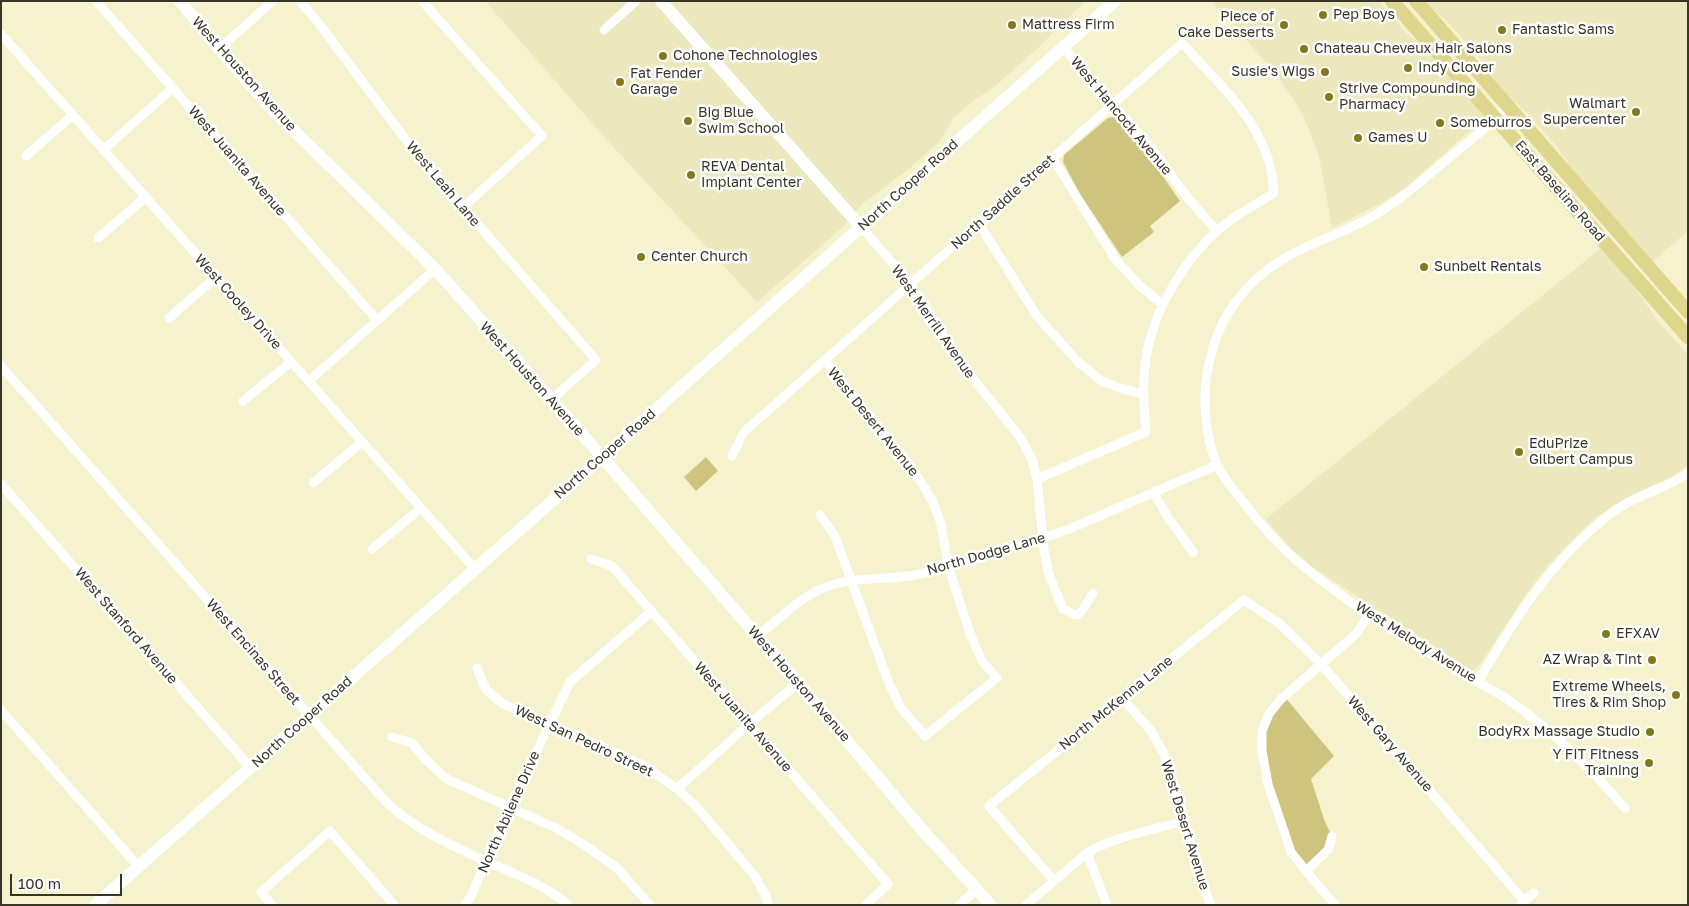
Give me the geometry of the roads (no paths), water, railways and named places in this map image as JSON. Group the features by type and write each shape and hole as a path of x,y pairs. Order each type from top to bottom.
{"main road":[{"name":"East Baseline Road","path":"1392,1 1498,116 1688,337"},
{"path":"1403,1 1421,22 1427,24 1433,21"},
{"name":"East Baseline Road","path":"1416,1 1688,312"},
{"path":"1420,33 1428,31 1445,49 1471,65"}],"street":[{"name":"West Houston Avenue","path":"180,1 272,109 435,269 602,457 925,833 991,905"},
{"path":"219,49 273,1"},
{"name":"West Leah Lane","path":"300,1 418,156 596,360 551,400"},
{"path":"422,1 542,136 462,208"},
{"path":"604,30 636,1"},
{"name":"West Merrill Avenue","path":"661,1 861,227 910,286 959,362 1020,437 1032,459 1037,479 1042,538 1050,575 1063,609 1076,615 1082,611 1093,593"},
{"name":"North Cooper Road","path":"95,905 1115,1"},
{"name":"West Juanita Avenue","path":"98,2 377,320"},
{"name":"West Cooley Drive","path":"1,34 475,569"},
{"name":"North Saddle Street","path":"732,456 744,432 1182,43 1244,110 1267,156 1272,173 1274,193 1232,219 1217,231"},
{"name":"West Hancock Avenue","path":"1063,47 1152,149 1193,204 1217,231"},
{"path":"103,150 172,88"},
{"path":"26,156 73,115"},
{"name":"West Melody Avenue","path":"1498,116 1404,195 1368,219 1293,253 1273,265 1253,281 1228,313 1214,341 1204,388 1209,437 1217,465 1234,490 1259,521 1301,564 1369,615 1506,698 1558,738 1595,774 1625,808"},
{"path":"1052,157 1115,259 1139,285 1163,305"},
{"path":"98,238 146,197"},
{"path":"979,224 1037,316 1078,363 1102,381 1122,390 1143,394"},
{"path":"1037,479 1146,432 1143,394 1146,358 1163,305 1177,278 1203,245 1217,231"},
{"path":"309,381 435,269"},
{"path":"169,318 216,277"},
{"name":"West Desert Avenue","path":"824,360 912,468 932,500 941,524 948,566 970,634 982,661 997,678 925,736 901,708 888,681 852,581"},
{"path":"243,401 291,362"},
{"name":"West Encinas Street","path":"1,366 386,802 399,814 429,834 535,883 568,905"},
{"path":"313,484 362,442"},
{"name":"North Dodge Lane","path":"757,636 814,592 830,585 918,574 1042,538 1067,530 1217,465"},
{"path":"1478,682 1530,598 1565,555 1614,510 1643,495 1668,486 1688,473"},
{"name":"West Stanford Avenue","path":"1,484 250,767"},
{"path":"1154,493 1167,516 1193,552"},
{"path":"372,549 421,508"},
{"path":"820,515 835,536 852,581"},
{"name":"West Juanita Avenue","path":"592,559 612,566 888,884 866,905"},
{"name":"West Gary Avenue","path":"1244,600 1280,624 1321,664 1522,903"},
{"name":"North McKenna Lane","path":"1054,881 989,806 1244,600"},
{"name":"North Abilene Drive","path":"465,905 471,896 509,808 570,682 652,610"},
{"path":"1335,905 1291,852 1268,784 1262,751 1262,731 1269,714 1281,699 1356,634 1369,615"},
{"name":"West San Pedro Street","path":"477,668 486,690 503,704 643,765 677,789 696,806 754,875 766,896 768,905"},
{"path":"677,789 798,683"},
{"name":"West Desert Avenue","path":"1122,698 1151,731 1164,754 1203,886 1211,905"},
{"path":"1,710 138,866"},
{"path":"392,737 412,744 447,779 558,829 586,846 617,868 650,905"},
{"path":"1026,905 1087,853 1120,838 1185,821"},
{"path":"272,905 261,892 330,831 394,905"},
{"path":"1306,871 1328,850 1332,836"},
{"path":"1087,853 1107,905"},
{"path":"959,905 977,889"},
{"path":"1522,903 1534,893"}],"place":[{"name":"Pep Boys","path":"1323,15"},
{"name":"Mattress Firm","path":"1012,25"},
{"name":"Piece of Cake Desserts","path":"1284,25"},
{"name":"Fantastic Sams","path":"1502,30"},
{"name":"Chateau Cheveux Hair Salons","path":"1304,49"},
{"name":"Cohone Technologies","path":"663,56"},
{"name":"Indy Clover","path":"1408,68"},
{"name":"Susie's Wigs","path":"1325,72"},
{"name":"Fat Fender Garage","path":"620,82"},
{"name":"Strive Compounding Pharmacy","path":"1329,97"},
{"name":"Walmart Supercenter","path":"1636,112"},
{"name":"Big Blue Swim School","path":"688,121"},
{"name":"Someburros","path":"1440,123"},
{"name":"Games U","path":"1358,138"},
{"name":"REVA Dental Implant Center","path":"691,175"},
{"name":"Center Church","path":"641,257"},
{"name":"Sunbelt Rentals","path":"1424,267"},
{"name":"EduPrize Gilbert Campus","path":"1519,452"},
{"name":"EFXAV","path":"1606,634"},
{"name":"AZ Wrap & Tint","path":"1652,660"},
{"name":"Extreme Wheels, Tires & Rim Shop","path":"1676,695"},
{"name":"BodyRx Massage Studio","path":"1650,732"},
{"name":"Y FIT Fitness Training","path":"1649,763"}]}
